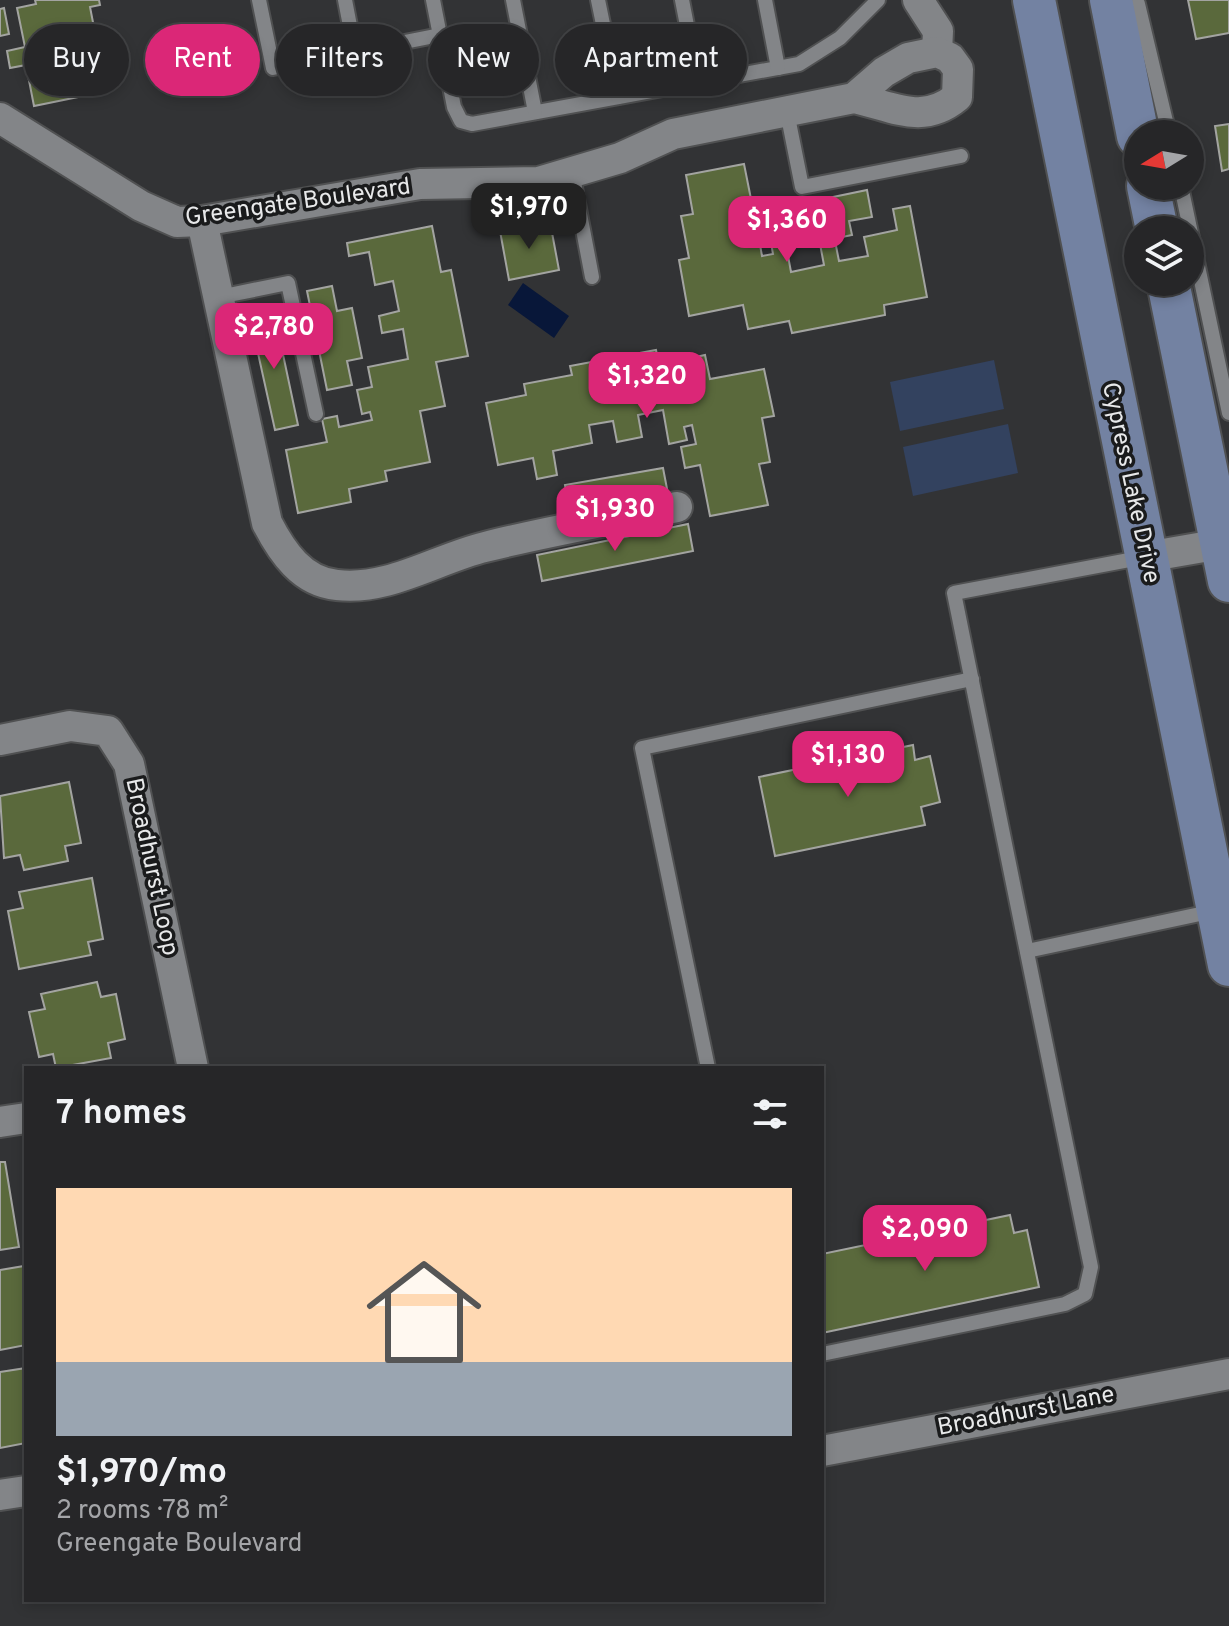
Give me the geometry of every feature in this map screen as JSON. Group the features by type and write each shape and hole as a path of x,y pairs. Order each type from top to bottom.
{"main road":[{"name":"Cypress Lake Drive","path":"1034,0 1229,965"},
{"path":"1124,2 1143,110"},
{"path":"1171,296 1225,562"}],"street":[{"name":"Greengate Boulevard","path":"918,0 938,31 937,52"},
{"name":"Greengate Boulevard","path":"0,118 141,206 177,222 202,221 420,184 539,182 620,158 673,134 854,98 905,113 925,114 944,108 957,97 960,84 958,69 950,58 937,52 908,58 884,72 854,98"},
{"path":"202,221 267,523 295,565 316,579 336,585 389,580 485,547 677,507"},
{"path":"1146,557 1225,562"},
{"name":"Broadhurst Loop","path":"0,740 70,726 108,731 129,764 193,1066"},
{"path":"0,1122 24,1118"},
{"name":"Broadhurst Lane","path":"824,1451 1229,1374"},
{"path":"0,1495 24,1491"}],"lane":[{"path":"259,0 273,68 276,67"},
{"path":"345,0 350,24"},
{"path":"433,0 438,24"},
{"path":"513,0 535,112"},
{"path":"598,0 618,97"},
{"path":"682,0 687,24"},
{"path":"765,0 778,68"},
{"path":"747,73 799,64 818,55 878,0"},
{"path":"452,96 461,121 472,124 623,96"},
{"path":"787,112 802,187 961,156"},
{"path":"572,172 592,277"},
{"path":"1184,200 1229,413"},
{"path":"219,297 288,283 316,414"},
{"path":"824,1354 1065,1304 1085,1294 1091,1267 954,593 1146,557"},
{"path":"708,1066 642,748 972,679"},
{"path":"1027,951 1218,911"}],"shaded area":[{"path":"523,283 569,316 554,338 508,305"},
{"path":"994,360 1004,409 900,431 890,382"},
{"path":"1008,424 1018,473 913,496 903,447"}],"building":[{"path":"35,0 99,0 100,5 90,7 93,24 24,24 24,42 17,8 36,4"},
{"path":"1188,0 1229,0 1229,33 1196,39"},
{"path":"4,8 9,34 0,36 0,9"},
{"path":"24,47 24,65 10,68 7,51"},
{"path":"32,96 83,96 34,106"},
{"path":"1229,124 1229,169 1222,171 1215,126"},
{"path":"744,164 754,214 767,211 770,225 757,228 762,256 773,254 770,237 784,234 791,272 824,265 820,244 835,241 839,261 868,256 864,237 897,230 893,209 910,206 927,297 884,305 885,315 792,333 789,321 748,329 743,305 689,316 679,260 689,258 681,216 693,214 686,175"},
{"path":"867,190 872,217 849,221 852,235 803,245 800,230 775,236 770,210"},
{"path":"550,222 559,270 509,280 500,231"},
{"path":"432,226 441,272 451,270 468,356 436,362 445,406 420,411 430,462 385,471 387,481 349,489 351,502 298,513 286,450 327,442 322,419 337,416 339,427 372,420 370,412 362,414 357,390 372,387 368,367 408,359 403,329 382,333 379,316 399,311 393,281 375,285 369,252 349,256 347,243"},
{"path":"332,286 337,311 352,308 362,358 347,361 352,385 327,390 307,291"},
{"path":"274,312 298,425 275,430 250,317"},
{"path":"656,350 659,365 705,355 710,379 764,369 774,416 762,418 770,462 759,464 768,505 710,516 700,465 685,468 681,447 696,444 692,425 684,427 687,440 669,444 663,410 638,415 642,437 617,442 613,421 589,425 592,443 553,451 557,475 537,479 533,458 498,465 486,403 526,395 524,384 572,375 570,366"},
{"path":"663,468 668,494 570,511 565,485"},
{"path":"688,524 693,551 542,581 537,555"},
{"path":"913,745 915,760 930,756 940,802 921,807 925,825 775,856 759,777"},
{"path":"69,782 81,843 65,846 68,861 24,870 20,855 4,858 0,796"},
{"path":"92,878 103,939 88,942 91,955 19,969 8,911 23,908 19,892"},
{"path":"97,982 101,997 116,994 125,1039 108,1043 111,1058 56,1066 53,1054 39,1057 29,1012 45,1009 41,994"},
{"path":"0,1162 5,1162 19,1247 0,1250"},
{"path":"1010,1215 1014,1233 1027,1230 1039,1287 824,1333 824,1254"},
{"path":"24,1266 24,1345 0,1350 0,1270"},
{"path":"24,1368 24,1443 0,1448 0,1372"}]}
